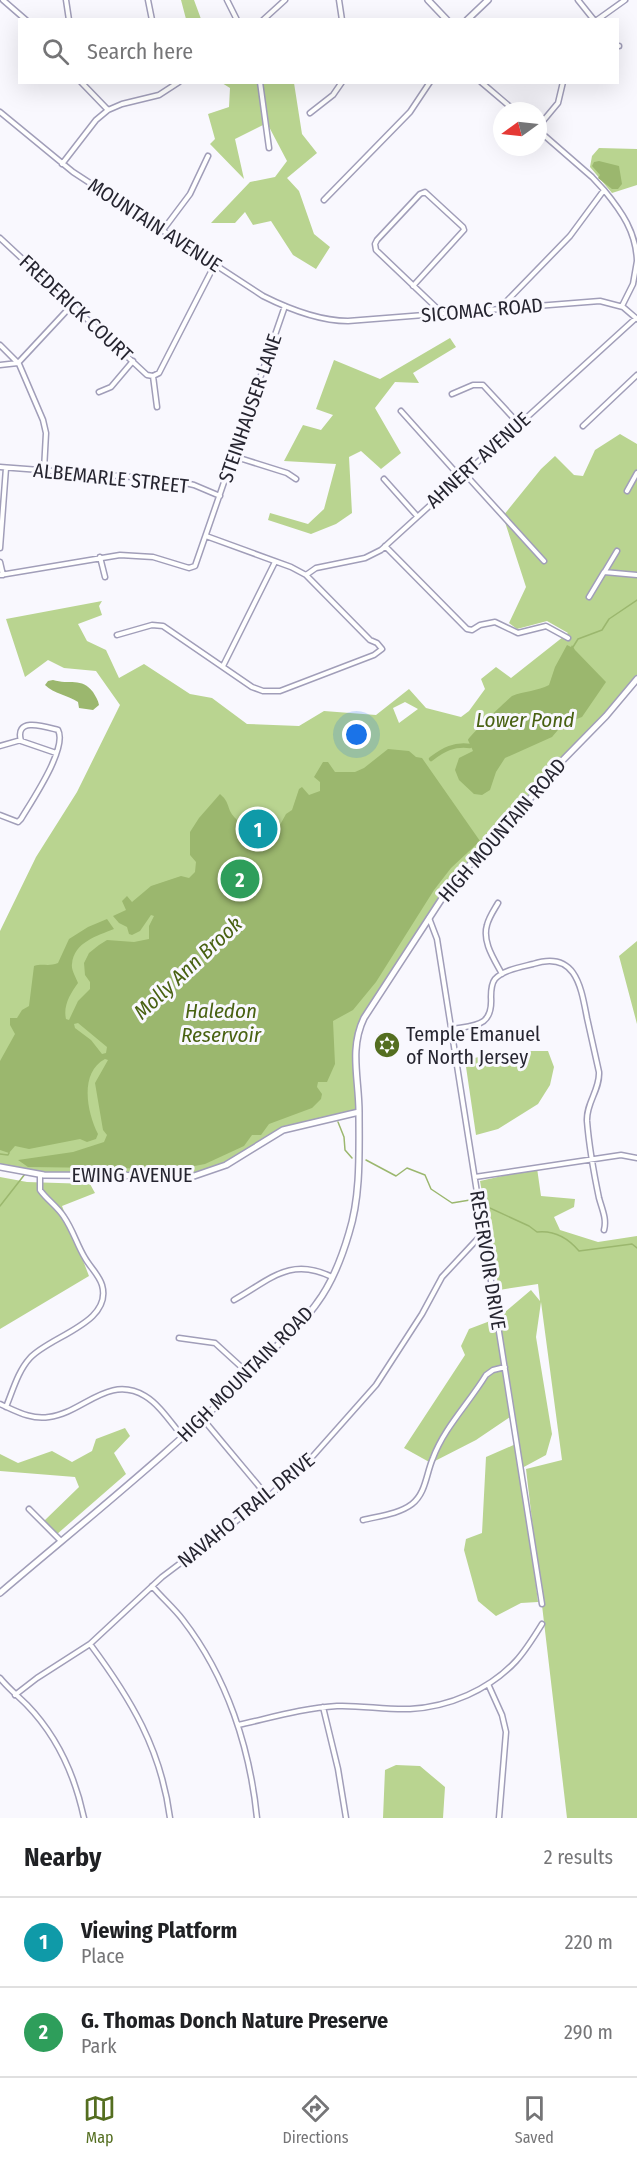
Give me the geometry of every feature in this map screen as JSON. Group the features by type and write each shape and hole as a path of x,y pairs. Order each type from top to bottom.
{"main road":[{"path":"428,0 445,18"},
{"path":"469,18 488,0"},
{"name":"HIGH MOUNTAIN ROAD","path":"0,1593 183,1437 249,1374 309,1313 323,1295 348,1238 355,1207 359,1112 355,1059 358,1033 364,1018 458,875 520,813 557,766 606,716 637,679"},
{"name":"EWING AVENUE","path":"0,1167 40,1175 194,1176 226,1166 283,1130 359,1112"}],"street":[{"path":"3,0 24,18"},
{"path":"66,0 69,18"},
{"path":"148,0 152,18"},
{"path":"227,0 236,18"},
{"path":"265,18 285,0"},
{"path":"339,0 342,18"},
{"path":"578,0 594,18"},
{"path":"599,18 625,0"},
{"path":"83,84 108,110"},
{"path":"62,164 96,120 108,110 122,104 151,98 177,84"},
{"path":"260,84 269,148"},
{"path":"309,112 333,95 341,84"},
{"path":"324,200 410,112 429,84"},
{"path":"482,84 504,102"},
{"path":"547,117 558,103 563,84"},
{"name":"MOUNTAIN AVENUE","path":"0,112 62,164 263,296 321,318"},
{"path":"547,137 592,177 629,225 636,247 637,261 635,278 622,306 637,319"},
{"path":"163,230 190,194 208,156"},
{"path":"499,309 570,236 604,190"},
{"path":"413,286 464,230 425,192 420,194 375,244 376,250 413,286 442,313"},
{"name":"FREDERICK COURT","path":"0,238 147,375 153,376"},
{"path":"157,407 153,376 159,373 214,264"},
{"name":"SICOMAC ROAD","path":"321,318 348,321 600,301 622,306"},
{"path":"0,365 18,363 72,305"},
{"name":"STEINHAUSER LANE","path":"100,557 142,555 191,568 196,564 285,306"},
{"name":"AHNERT AVENUE","path":"306,575 316,568 365,558 385,546 637,319"},
{"path":"0,345 18,363 45,426 44,470"},
{"path":"99,392 111,387 133,361"},
{"path":"583,426 637,375"},
{"path":"452,394 473,385 483,385 519,424"},
{"path":"401,411 460,478"},
{"path":"233,456 287,473 296,479"},
{"name":"ALBEMARLE STREET","path":"0,467 172,480 220,495"},
{"path":"0,548 6,468"},
{"path":"627,491 637,473"},
{"path":"465,474 544,561"},
{"path":"384,479 417,516"},
{"path":"117,635 152,625 163,626 257,689 274,692 374,655 382,649 370,640 306,575 206,536"},
{"path":"385,546 467,629 472,630 480,625 495,622 518,633 546,626 568,638"},
{"path":"589,597 617,551"},
{"path":"0,562 1,575 100,557 105,577"},
{"path":"223,666 275,562"},
{"path":"604,572 637,575"},
{"path":"0,815 18,822 21,819 50,771 60,737 58,730 34,724 22,729 21,740"},
{"path":"0,746 21,740 56,753"},
{"path":"498,903 488,922 486,935 487,944 502,974"},
{"name":"RESERVOIR DRIVE","path":"429,917 437,939 452,1029 542,1604"},
{"path":"452,1029 480,1024 486,1020 491,1009 492,984 502,974 539,961 549,960 566,966 578,980 599,1072 598,1084 587,1114 599,1198 605,1217 604,1230"},
{"path":"476,1177 621,1155 637,1158"},
{"path":"6,1407 20,1373 30,1358 43,1347 90,1319 98,1311 102,1301 103,1290 99,1279 79,1248 66,1219 40,1190 40,1175"},
{"name":"NAVAHO TRAIL DRIVE","path":"15,1695 90,1644 152,1586 268,1497 320,1450 370,1392 422,1314 442,1277 483,1232"},
{"path":"234,1300 279,1274 294,1269 315,1269 332,1277"},
{"path":"179,1338 215,1343 249,1374"},
{"path":"363,1520 403,1510 418,1498 442,1440 486,1376 493,1370 505,1367"},
{"path":"0,1404 26,1416 48,1418 63,1414 106,1391 127,1390 142,1394 153,1402 183,1437"},
{"path":"202,1418 268,1497"},
{"path":"29,1509 61,1541"},
{"path":"152,1586 183,1620 223,1687 238,1725 248,1761 258,1818"},
{"path":"238,1725 323,1707 424,1708 459,1699 488,1684 514,1663 542,1624"},
{"path":"90,1644 118,1682 142,1723 159,1768 170,1818"},
{"path":"0,1678 27,1705 60,1752 75,1784 84,1818"},
{"path":"488,1684 502,1714 506,1732 499,1818"},
{"path":"323,1707 338,1769 346,1818"}],"shaded area":[{"path":"181,0 194,0 201,18 186,18"},
{"path":"224,84 294,84 302,134 317,153 287,178 299,191 314,234 330,247 316,269 293,255 271,221 253,225 245,212 235,223 211,223 250,182 275,177 287,161 267,123 235,139 244,179 210,144 215,139 208,114 229,107 230,88"},
{"path":"599,148 637,149 637,185 612,193 590,167 592,156"},
{"path":"450,338 456,347 413,373 419,383 395,382 375,408 401,453 381,469 361,451 349,457 352,513 336,524 311,534 268,520 270,513 308,524 324,509 336,464 284,461 303,425 321,430 333,415 316,409 334,360 380,379"},
{"path":"620,434 637,444 637,679 452,883 364,1018 358,1033 359,1112 290,1127 239,1158 203,1174 44,1175 0,1167 0,931 36,857 77,792 120,705 96,671 64,668 48,660 25,677 6,619 102,601 99,606 102,615 78,624 87,641 106,650 119,678 144,664 190,694 212,698 247,724 299,726 324,711 376,715 409,689 426,708 461,717 469,711 485,689 481,679 496,667 511,678 568,633 547,621 517,629 509,623 526,587 503,516 541,469 555,456 574,475 583,476 595,450","holes":["405,702 418,709 399,723 393,708"]},
{"path":"637,941 637,1024 619,956"},
{"path":"525,1051 548,1051 554,1067 550,1085 538,1104 498,1129 476,1135 465,1060"},
{"path":"537,1168 541,1196 575,1199 574,1207 554,1217 560,1230 598,1242 637,1236 637,1818 567,1818 526,1469 562,1460 541,1302 536,1337 552,1434 546,1455 522,1468 538,1602 521,1603 496,1616 478,1601 464,1550 466,1539 482,1533 486,1457 518,1443 513,1415 476,1440 431,1463 404,1448 465,1355 461,1346 469,1329 498,1318 531,1290 540,1301 538,1284 499,1290 480,1181"},
{"path":"0,1177 27,1182 90,1184 95,1193 62,1206 89,1276 0,1329"},
{"path":"125,1428 130,1436 114,1453 126,1474 56,1535 44,1521 79,1487 75,1477 0,1471 0,1454 18,1463 52,1451 72,1462 92,1451 96,1439"},
{"path":"396,1765 420,1766 445,1787 443,1818 383,1818 385,1770"}],"water":[{"path":"594,162 619,166 622,184 618,189 612,189 598,178 600,175 592,166"},
{"name":"Lower Pond","path":"567,645 571,647 572,645 606,682 582,717 563,724 552,737 505,758 496,772 490,790 482,795 474,794 459,780 455,770 459,758 473,751 468,740 512,696 549,685 555,667"},
{"path":"48,681 84,684 93,692 99,705 93,710 79,708 78,702 45,685"},
{"name":"Haledon Reservoir","path":"388,749 409,751 416,757 422,758 480,841 451,868 434,890 376,982 353,1010 333,1021 335,1064 327,1082 318,1082 317,1087 322,1094 321,1099 312,1108 269,1124 261,1135 252,1135 244,1146 205,1164 179,1169 28,1167 18,1160 73,1152 104,1142 107,1135 103,1130 95,1083 108,1060 105,1059 97,1065 88,1083 91,1115 98,1134 96,1139 87,1142 80,1139 29,1149 15,1146 9,1153 0,1150 0,1061 15,1034 10,1025 10,1018 17,1018 22,1010 29,1006 34,966 58,963 69,939 88,927 107,919 114,929 87,941 74,956 72,969 78,983 66,1005 66,1019 69,1020 78,1001 90,989 84,963 89,953 107,940 134,942 149,939 149,926 154,916 151,915 140,931 129,934 127,927 113,916 126,910 122,901 127,896 132,902 151,886 181,876 189,878 195,872 196,862 190,855 190,832 220,794 237,820 268,837 275,834 286,814 292,810 299,789 302,787 309,795 320,791 320,782 314,777 323,762 328,762 335,772 355,772 364,768","holes":["78,1023 107,1047 106,1053 102,1054 91,1040 75,1028 74,1024"]}],"waterway":[{"name":"Molly Ann Brook","path":"573,647 578,639 602,630 609,619 637,600"},
{"path":"431,759 449,748 470,746"},
{"path":"338,1122 344,1137 345,1150 352,1158"},
{"path":"0,1154 8,1155 9,1153"},
{"path":"366,1160 396,1176 407,1168 425,1175 431,1189 452,1203 470,1200 479,1203 537,1232 550,1232 561,1236 579,1251 632,1244 637,1248"},
{"path":"0,1206 25,1174"}],"place":[{"name":"Viewing Platform","path":"258,829"},
{"name":"G. Thomas Donch Nature Preserve","path":"240,879"},
{"name":"Temple Emanuel of North Jersey","path":"387,1045"}]}
